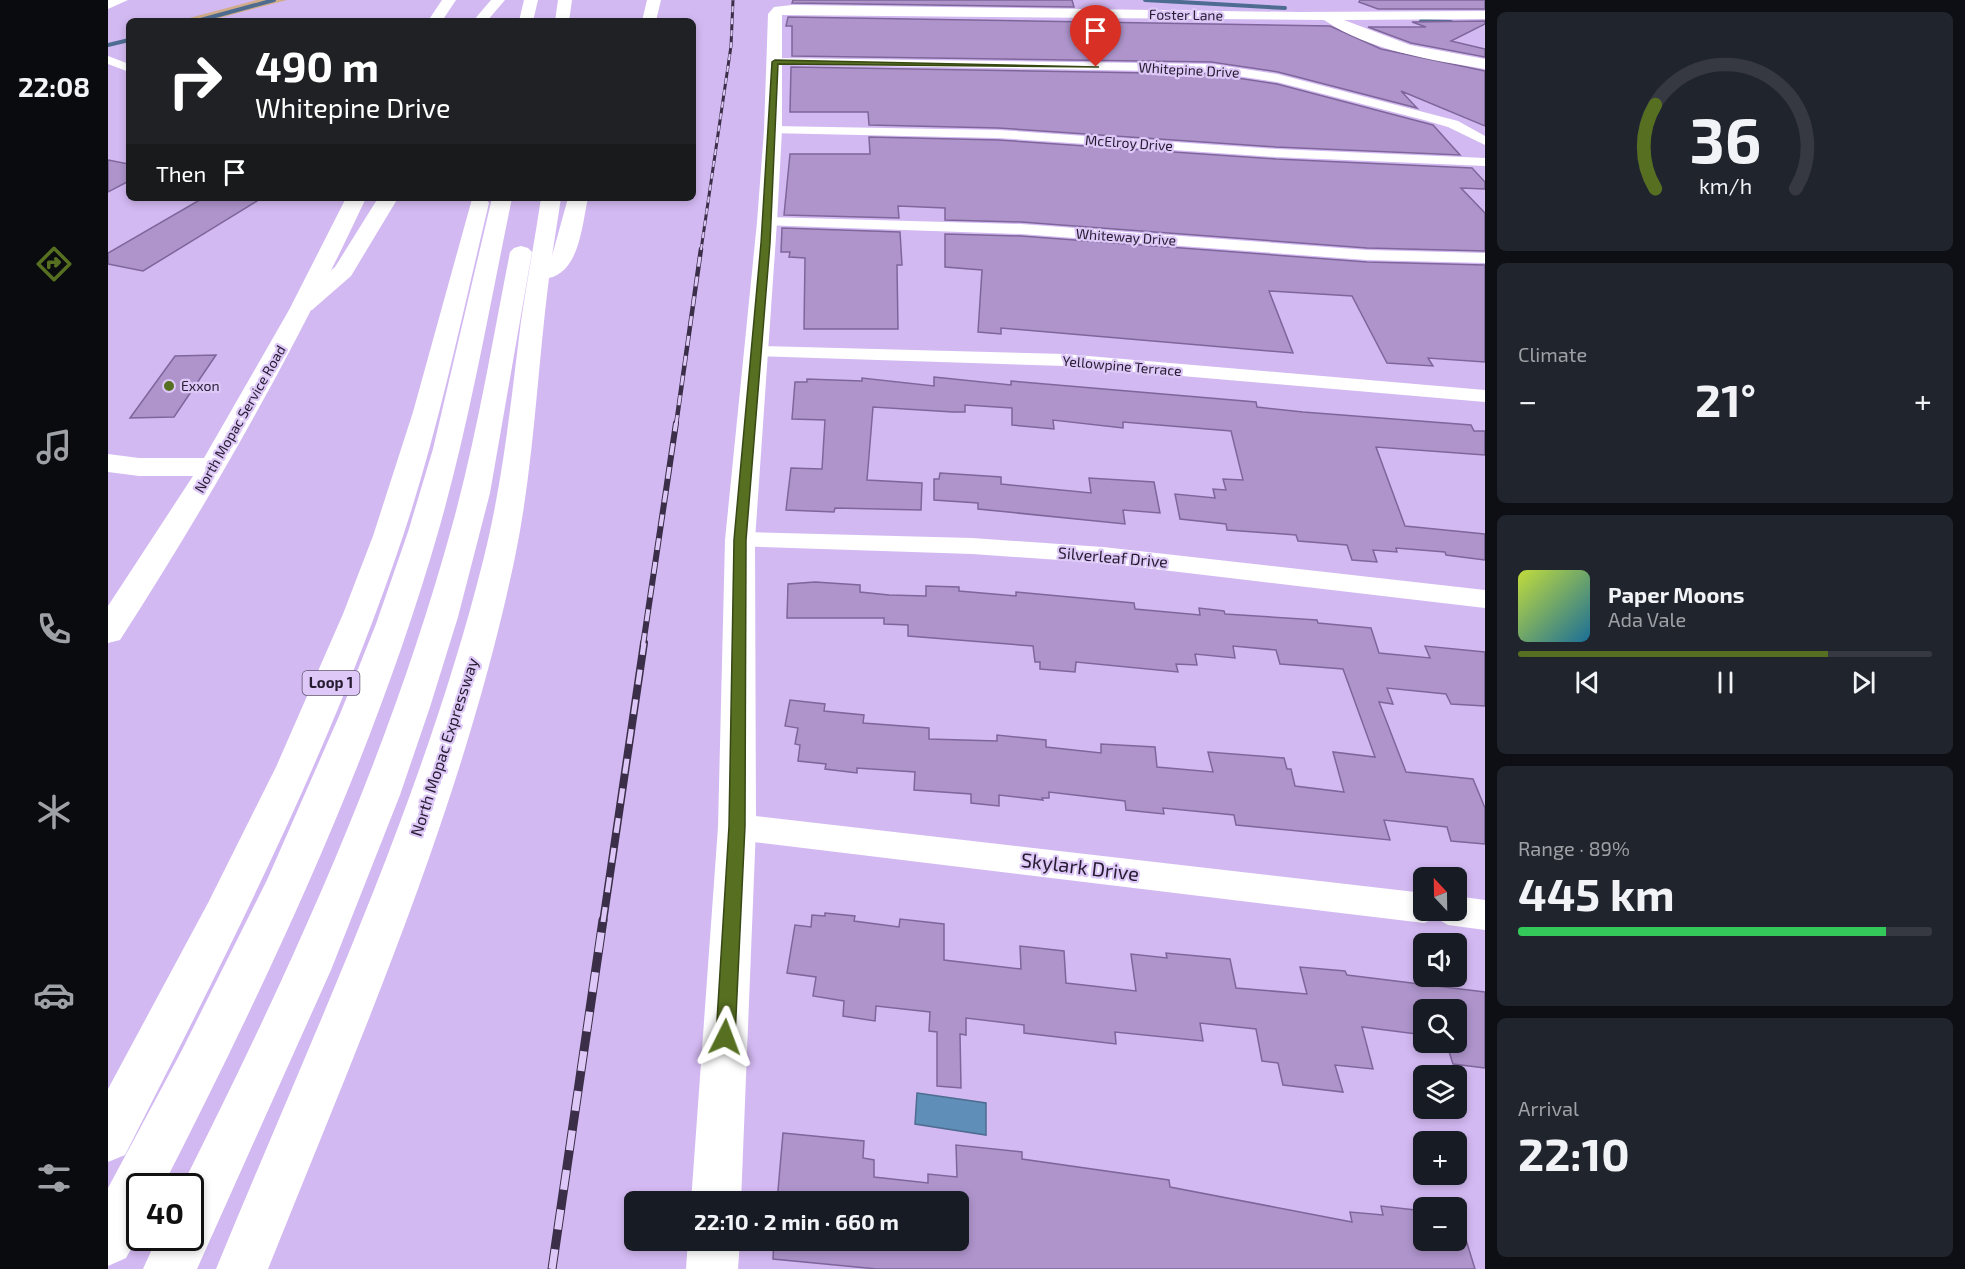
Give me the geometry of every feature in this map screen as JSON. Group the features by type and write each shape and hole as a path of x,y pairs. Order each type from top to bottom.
{"main road":[{"path":"108,5 121,0"},
{"path":"483,18 498,0"},
{"path":"527,18 531,0"},
{"path":"562,18 565,0"},
{"path":"651,18 654,0"},
{"path":"1298,0 1360,34 1394,46 1445,58 1485,64"},
{"path":"437,18 448,1"},
{"name":"Foster Lane","path":"775,62 775,14 780,10 1326,16 1485,15"},
{"path":"717,1191 737,826 740,540 758,352 773,130 775,62"},
{"name":"North Mopac Service Road","path":"108,631 213,467 304,304 355,201"},
{"path":"304,304 343,271 386,201"},
{"name":"Loop 1","path":"108,1138 224,915 304,747 355,625 389,535 414,451 479,201"},
{"path":"108,1240 272,912 341,756 388,634 423,530 445,451 501,201"},
{"path":"204,1195 332,913 394,759 467,527 486,448 529,201"},
{"name":"North Mopac Expressway","path":"242,1269 382,928 445,754 478,642 513,496 537,284 551,201"},
{"path":"537,284 564,256 577,201"},
{"path":"108,463 139,467 213,467"},
{"path":"169,1269 178,1251"},
{"path":"712,1269 713,1251"}],"street":[{"path":"108,60 126,67"},
{"name":"Whitepine Drive","path":"775,62 1210,68 1277,78 1429,117 1461,127 1485,141"},
{"name":"McElroy Drive","path":"773,130 998,134 1276,153 1485,162"},
{"name":"Whiteway Drive","path":"767,222 1021,229 1367,255 1485,258"},
{"name":"Yellowpine Terrace","path":"758,352 1065,360 1485,396"},
{"name":"Silverleaf Drive","path":"740,540 972,546 1103,555 1485,599"},
{"name":"Skylark Drive","path":"737,826 1413,907"},
{"path":"1467,913 1485,915"}],"shaded area":[{"path":"257,0 287,0 219,18 189,18"}],"water":[{"path":"917,1093 986,1103 986,1135 915,1124"}],"building":[{"path":"793,0 1072,0 1074,7 792,3"},
{"path":"1360,0 1485,0 1485,9 1378,9 1359,2"},
{"path":"788,17 1330,26 1381,49 1485,71 1485,126 1401,91 1417,108 1278,72 1211,62 792,56 792,26 786,26"},
{"path":"1485,21 1485,24 1451,41 1485,49 1485,57 1411,43 1368,27 1426,27 1412,22"},
{"path":"791,67 1211,74 1277,84 1433,125 1460,155 1276,147 998,128 869,125 868,112 790,112"},
{"path":"869,137 998,140 1276,159 1472,168 1485,182 1485,189 1461,188 1485,213 1485,251 1367,248 1021,222 945,220 945,208 898,206 899,218 784,215 790,154 870,154"},
{"path":"108,160 126,163 126,183 108,192"},
{"path":"198,201 257,201 143,271 108,264 108,253"},
{"path":"782,228 900,232 902,265 897,265 898,329 804,329 805,258 789,257 790,252 781,252"},
{"path":"945,234 1021,236 1367,262 1485,265 1485,362 1428,358 1433,366 1387,363 1352,296 1269,291 1293,353 1001,328 1001,334 978,332 982,270 945,267"},
{"name":"Exxon","path":"216,355 174,417 130,418 175,356"},
{"path":"934,377 1011,385 1011,381 1256,402 1257,407 1303,412 1471,425 1474,431 1485,431 1485,455 1376,447 1405,526 1485,534 1485,560 1446,555 1445,552 1396,548 1397,552 1373,550 1377,562 1352,560 1347,545 1298,541 1296,535 1227,530 1226,524 1180,519 1175,494 1215,498 1213,489 1226,490 1223,479 1243,480 1231,431 1123,422 1123,428 1053,420 1054,429 1012,425 1012,408 965,405 965,412 953,412 873,407 867,480 922,483 921,510 835,508 834,512 786,510 791,468 822,469 825,420 792,419 795,382 807,382 807,379 862,381 862,378 934,386"},
{"path":"940,473 1001,477 1001,484 1091,493 1089,478 1154,482 1160,513 1123,510 1125,524 978,509 978,503 934,500 934,479 939,479"},
{"path":"815,582 860,585 860,592 889,595 926,596 926,586 959,587 959,591 1016,596 1016,592 1134,603 1135,609 1200,615 1199,608 1224,611 1225,614 1317,620 1318,623 1371,628 1379,653 1430,658 1425,646 1485,652 1485,706 1451,704 1446,694 1387,688 1393,704 1379,702 1406,772 1473,779 1485,808 1485,844 1451,841 1447,827 1384,820 1390,840 1236,825 1234,815 1163,808 1164,814 1126,810 1125,801 1049,792 1049,798 1042,798 1043,800 999,795 999,806 971,803 971,794 914,790 915,772 857,768 857,773 825,769 826,764 798,761 800,745 795,744 798,728 785,726 790,700 825,704 824,711 864,715 863,723 929,728 929,739 997,741 997,735 1046,740 1046,747 1101,753 1101,744 1155,747 1157,767 1213,772 1208,752 1284,758 1287,769 1291,769 1295,786 1344,792 1333,752 1375,757 1343,669 1280,664 1276,650 1233,646 1235,658 1195,654 1197,665 1176,664 1178,672 1076,662 1075,672 1040,669 1040,662 1035,662 1033,646 908,636 908,625 884,624 884,618 787,618 788,584"},
{"path":"825,913 855,916 854,921 899,927 900,919 944,924 944,960 1021,969 1020,946 1064,951 1066,983 1136,991 1131,954 1167,958 1166,953 1230,959 1236,988 1307,994 1300,967 1345,971 1347,975 1413,983 1413,987 1444,987 1485,992 1485,1068 1453,1064 1450,1053 1467,1053 1467,999 1413,999 1413,1034 1362,1027 1373,1069 1335,1065 1343,1092 1283,1085 1278,1063 1262,1061 1256,1029 1200,1023 1203,1041 1115,1032 1116,1044 1024,1033 1024,1025 966,1018 966,1035 960,1034 961,1088 937,1086 937,1032 929,1031 930,1012 876,1006 875,1021 843,1016 844,1001 813,996 816,977 787,973 795,925 811,927 812,915 825,916"},
{"path":"783,1133 864,1141 863,1158 874,1160 874,1177 928,1183 928,1174 957,1177 956,1145 1022,1152 1022,1159 1169,1180 1170,1187 1352,1222 1350,1212 1383,1215 1381,1206 1413,1210 1413,1251 1467,1251 1467,1243 1475,1269 877,1269 773,1259 773,1251 969,1251 969,1191 778,1191"}],"waterway":[{"path":"208,18 274,0"},
{"path":"1145,0 1285,8"},
{"path":"1421,21 1451,22"},
{"path":"108,45 126,41"}],"railway":[{"path":"701,250 731,46 733,0"},
{"path":"676,425 701,249"},
{"path":"643,645 676,423"},
{"path":"603,922 644,643"},
{"path":"552,1269 603,920"}],"place":[{"name":"Exxon","path":"169,386"}],"route":[{"path":"725,1037 737,826 740,540 766,243 775,62 1096,67"}]}
